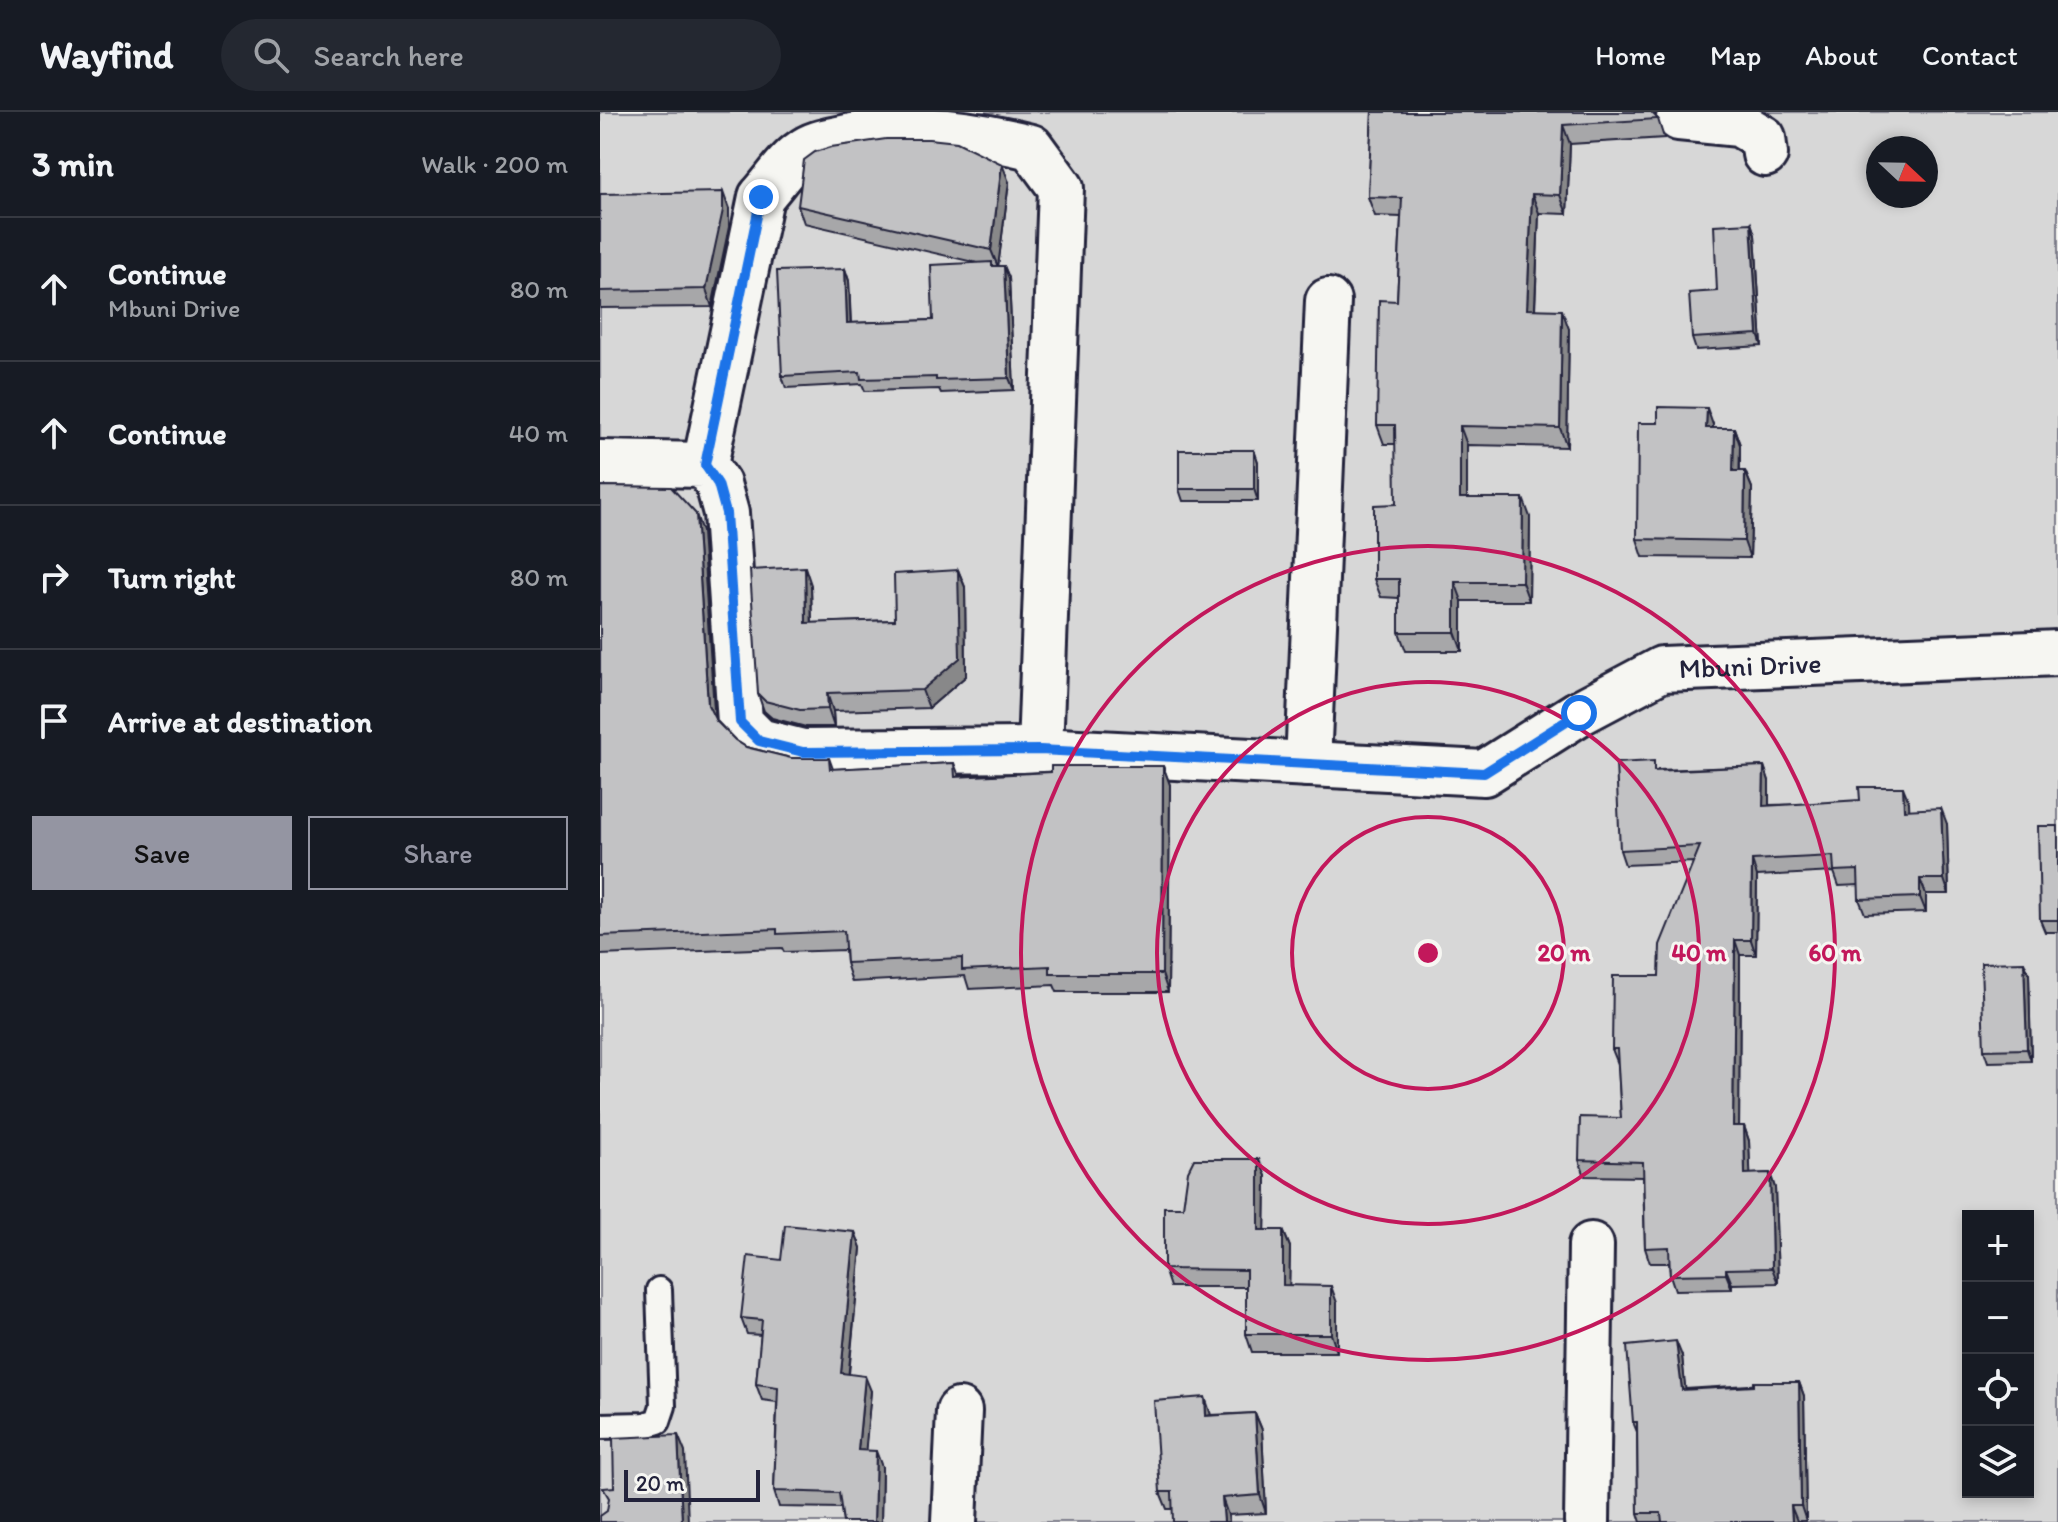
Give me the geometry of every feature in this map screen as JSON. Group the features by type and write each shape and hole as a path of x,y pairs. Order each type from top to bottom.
{"street":[{"path":"1679,118 1739,124 1763,138 1765,154"},
{"path":"600,463 705,465 761,197 780,178 789,162 805,149 885,131 920,129 986,137 1031,147 1061,188 1040,750"},
{"path":"1308,764 1328,301"},
{"name":"Mbuni Drive","path":"705,465 718,484 726,513 740,722 759,741 803,752 1040,750 1484,773 1579,713 1662,669 2058,653"},
{"path":"1587,1522 1591,1245"},
{"path":"954,1522 959,1411"}],"lane":[{"path":"600,1426 645,1425 658,1421 663,1406 659,1290"}],"shaded area":[{"path":"600,112 2058,112 2058,1522 600,1522"}],"building":[{"path":"1372,112 1651,112 1658,119 1563,125 1560,195 1532,194 1527,309 1562,310 1560,428 1460,426 1460,498 1523,498 1522,582 1455,582 1455,632 1399,632 1399,579 1374,579 1374,505 1396,504 1395,425 1377,425 1379,300 1397,301 1402,198 1368,197"},
{"path":"886,139 957,142 1002,164 991,250 798,206 804,160 815,152 831,147"},
{"path":"723,192 723,210 706,289 600,291 600,194"},
{"path":"1751,223 1758,334 1692,338 1689,293 1717,291 1714,225"},
{"path":"992,262 992,266 1004,266 1009,378 861,379 860,372 782,376 777,271 845,269 847,323 933,320 931,265"},
{"path":"1658,407 1707,408 1706,428 1734,428 1733,471 1745,471 1744,541 1637,539 1638,423 1658,423"},
{"path":"1179,450 1254,450 1254,489 1179,489"},
{"path":"600,486 671,487 696,514 708,705 716,721 746,747 791,758 829,758 830,769 954,763 955,777 1051,772 1051,766 1163,766 1162,974 1050,974 1050,966 962,970 962,958 846,963 844,931 777,934 777,929 600,936"},
{"path":"805,567 806,623 895,620 894,574 958,570 960,658 922,690 827,693 828,709 800,710 765,701 758,694 750,570"},
{"path":"1654,761 1654,771 1764,766 1763,806 1860,800 1859,787 1903,787 1904,810 1941,808 1944,879 1920,879 1920,897 1859,899 1858,870 1834,871 1833,856 1752,860 1751,940 1735,940 1733,1126 1744,1126 1745,1174 1770,1173 1772,1268 1726,1269 1726,1274 1670,1275 1669,1247 1645,1248 1643,1162 1579,1160 1580,1117 1621,1118 1617,1049 1612,1049 1613,976 1659,976 1660,945 1700,846 1620,850 1616,763"},
{"path":"2038,826 2058,826 2058,920 2040,920"},
{"path":"2024,962 2027,1049 1984,1050 1981,963"},
{"path":"1194,1159 1259,1159 1259,1230 1283,1230 1283,1285 1331,1286 1331,1334 1246,1334 1246,1270 1164,1269 1164,1207 1183,1207 1188,1171"},
{"path":"785,1225 855,1232 841,1373 865,1376 858,1450 876,1451 874,1522 843,1522 839,1493 774,1491 778,1387 756,1384 762,1320 741,1318 748,1256 781,1260"},
{"path":"1676,1341 1682,1390 1754,1386 1754,1382 1799,1382 1801,1506 1791,1506 1792,1522 1662,1522 1661,1513 1638,1513 1637,1422 1633,1422 1627,1346"},
{"path":"1205,1397 1206,1416 1255,1413 1260,1495 1222,1498 1224,1522 1173,1522 1172,1492 1160,1492 1154,1401"},
{"path":"678,1435 682,1522 600,1522 600,1516 607,1511 609,1498 603,1488 614,1487 613,1438"}],"route":[{"path":"761,197 705,465 718,484 726,513 740,722 759,741 803,752 1040,750 1484,773 1579,713"}]}
